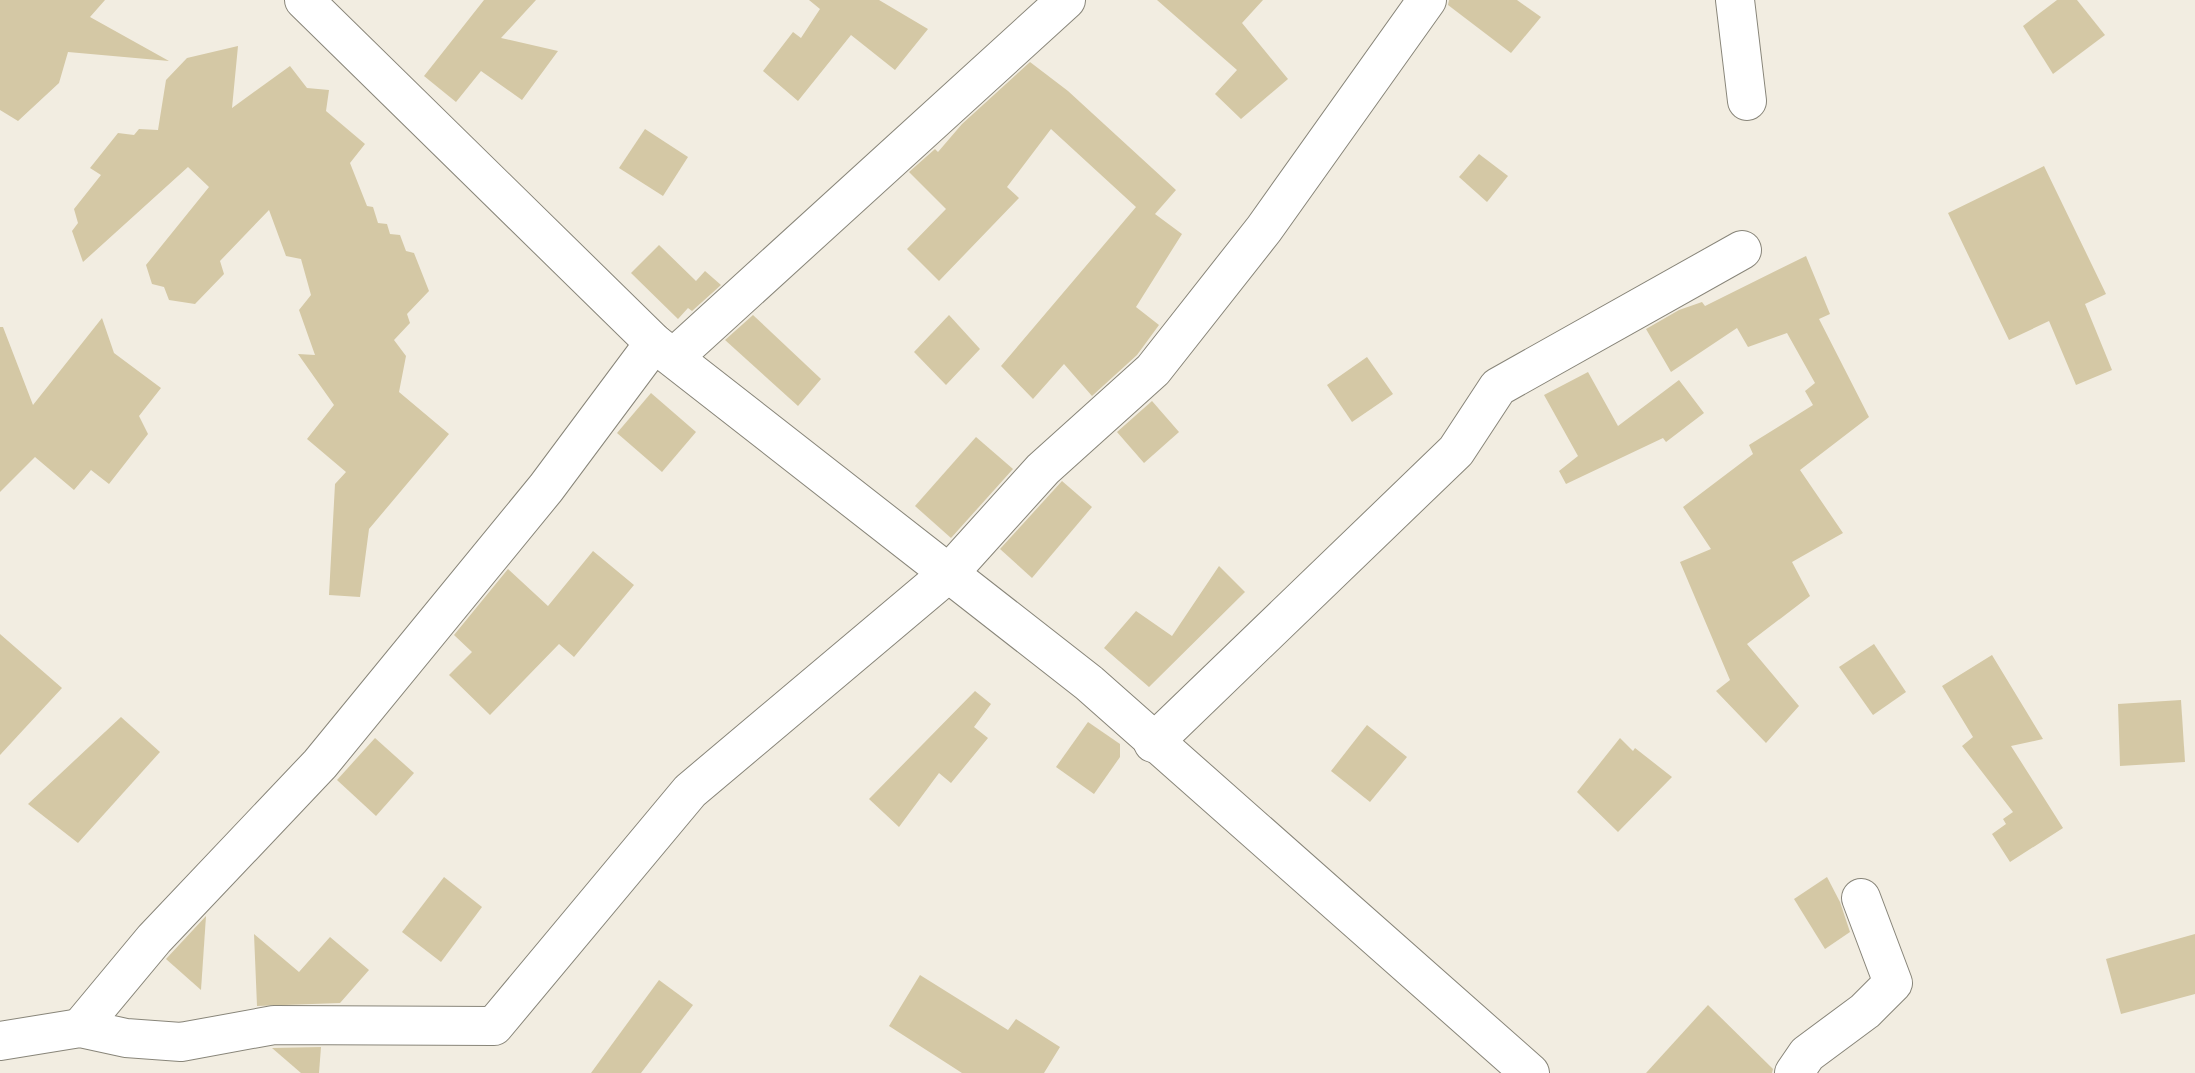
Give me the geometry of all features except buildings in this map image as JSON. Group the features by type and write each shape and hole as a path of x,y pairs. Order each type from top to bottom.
{"street":[{"path":"304,0 664,350 1089,683 1153,743 1530,1073"},
{"path":"80,1028 155,939 320,764 546,488 664,350 1066,0"},
{"path":"0,1041 80,1028 126,1038 181,1042 274,1025 494,1026 690,790 950,572 1043,469 1153,370 1264,229 1427,0"},
{"path":"1735,0 1747,101"},
{"path":"1153,743 1456,451 1498,387 1742,250"},
{"path":"1794,1073 1807,1054 1865,1011 1894,983 1861,898"}]}
